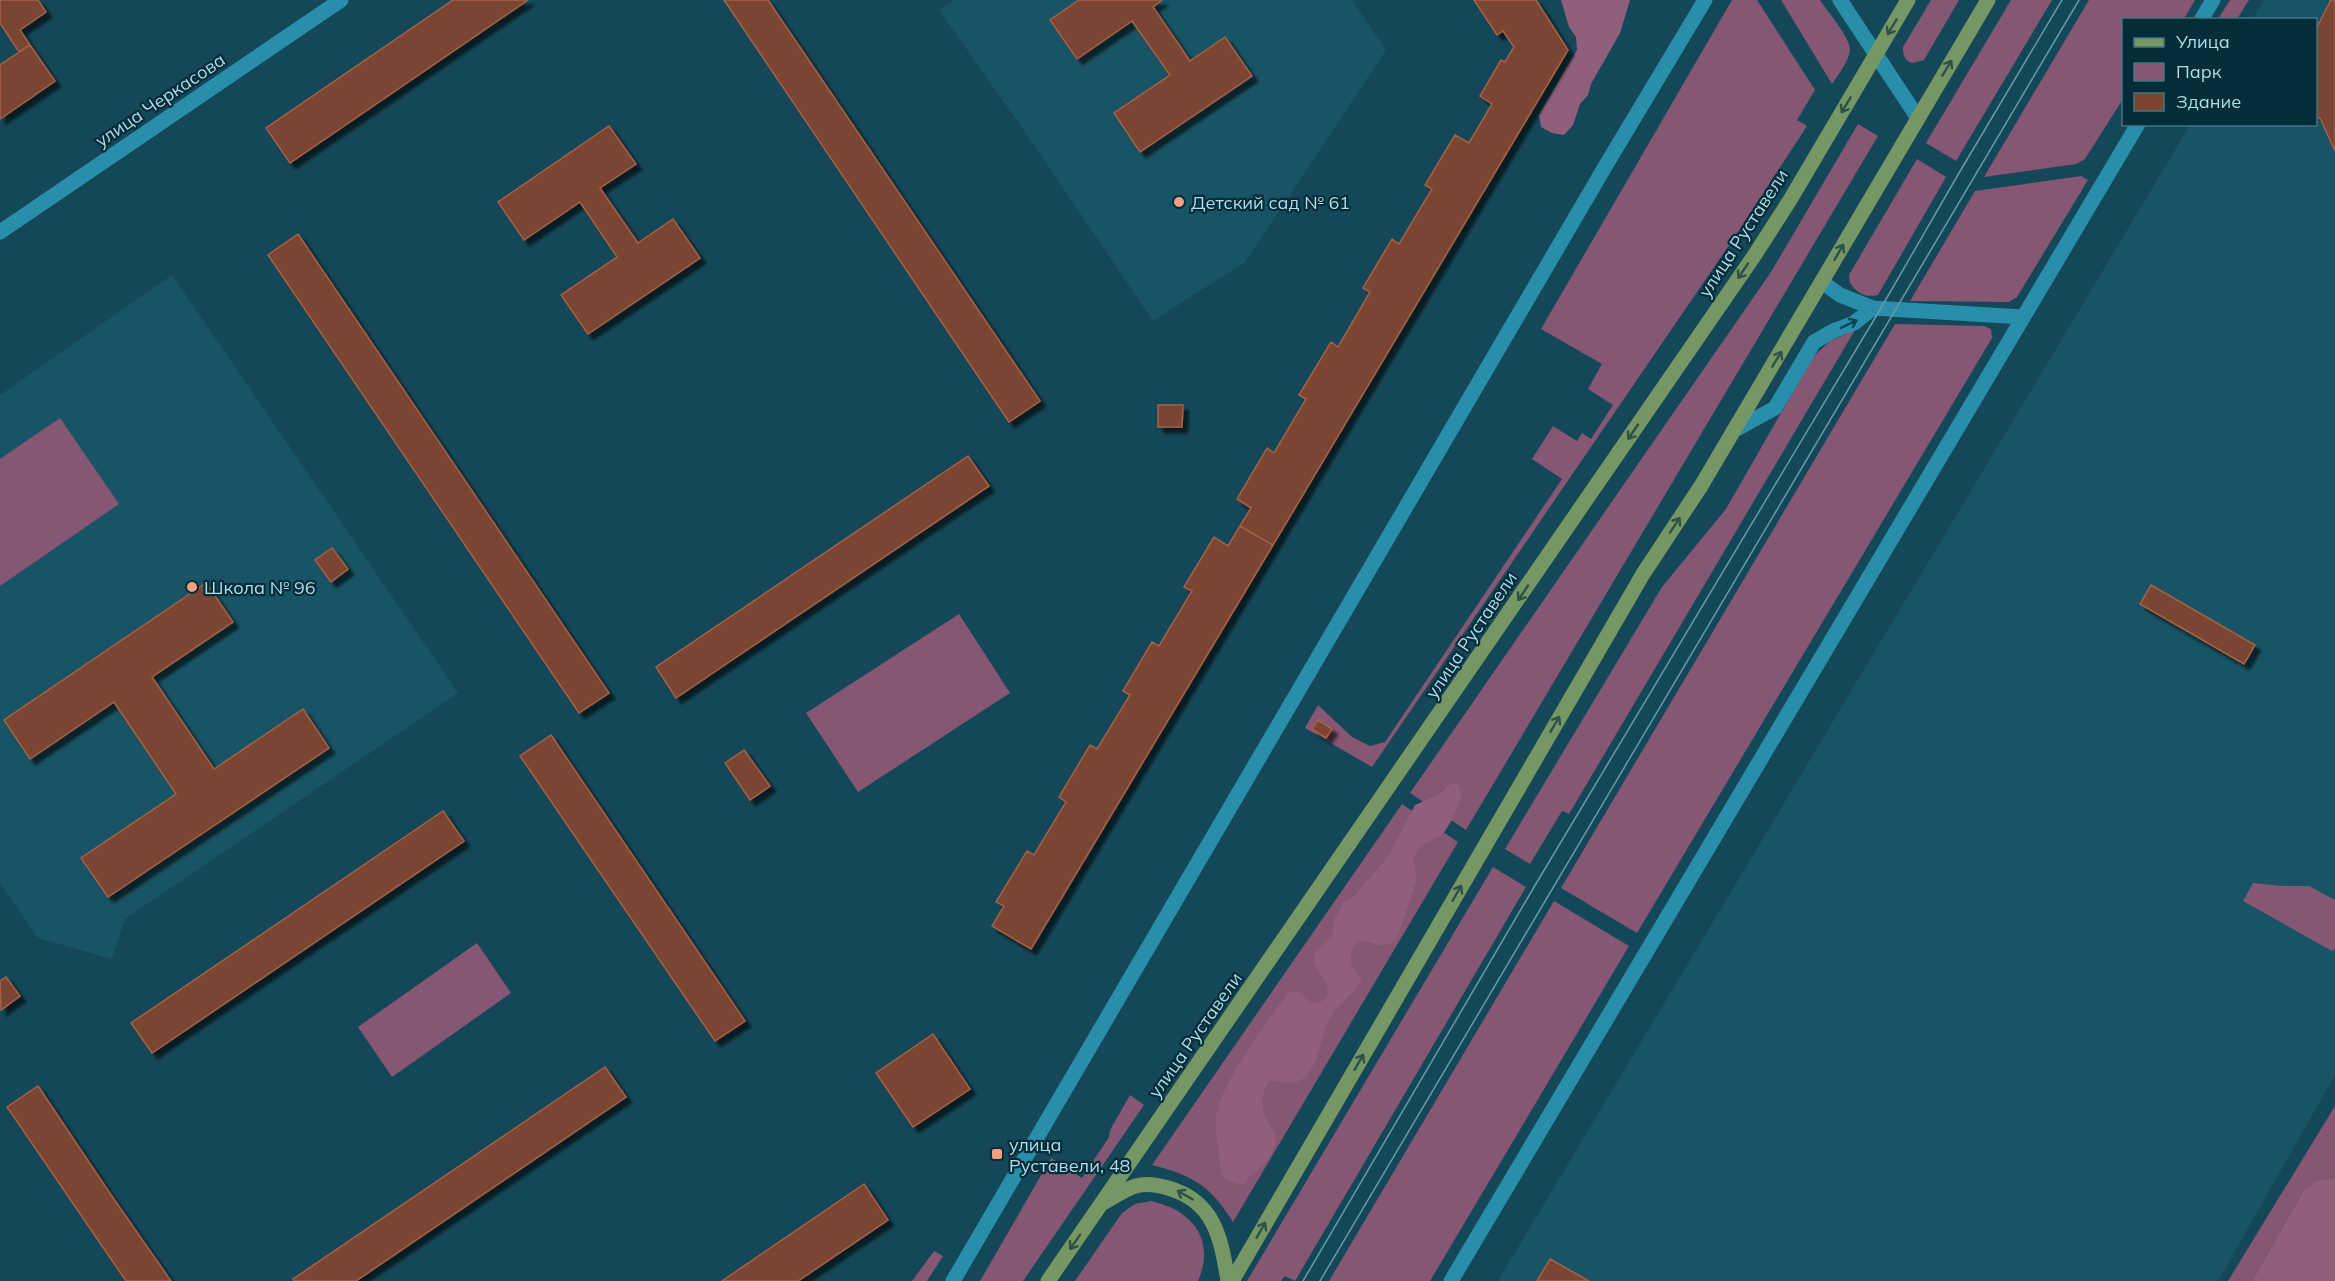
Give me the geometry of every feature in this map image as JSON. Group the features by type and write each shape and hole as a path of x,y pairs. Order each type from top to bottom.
{"main road":[{"name":"улица Руставели","path":"1048,1281 1754,256 1790,200 1908,0"},
{"path":"1230,1281 1643,574 1701,486 1988,0"},
{"path":"1102,1203 1137,1185 1157,1185 1183,1192 1200,1205 1212,1221 1221,1240 1230,1281"}],"street":[{"name":"улица Черкасова","path":"0,232 341,0"},
{"path":"953,1281 1606,165 1705,0"},
{"path":"1840,0 1918,118"},
{"path":"2202,18 2212,0"},
{"path":"1451,1281 2137,126"},
{"path":"1822,282 1840,296 1873,308 2023,317"},
{"path":"1734,431 1775,408 1814,342 1854,323 1873,308"}],"shaded area":[{"name":"Детский сад № 61","path":"954,0 1352,0 1386,50 1245,262 1153,321 939,10"},
{"path":"1561,0 1630,0 1620,33 1591,84 1588,95 1580,104 1573,125 1564,135 1552,133 1541,127 1539,115 1577,50 1576,37 1569,27"},
{"path":"2264,0 2335,0 2335,1075 2218,1281 1498,1281 2189,126 2317,126 2317,18 2254,18"},
{"name":"Школа № 96","path":"172,275 458,693 125,919 112,959 38,938 0,883 0,395"},
{"path":"1457,782 1462,796 1450,823 1441,835 1424,844 1416,852 1414,863 1416,882 1397,939 1387,945 1358,941 1351,951 1351,965 1362,979 1330,1018 1313,1066 1301,1080 1292,1083 1269,1081 1266,1088 1262,1105 1266,1119 1275,1135 1272,1153 1243,1185 1229,1181 1221,1171 1216,1117 1219,1104 1235,1071 1288,993 1296,991 1315,1003 1328,996 1327,983 1313,964 1314,953 1332,935 1335,917 1345,902 1353,897 1388,857 1415,805 1440,794 1447,786"},
{"path":"2335,1179 2335,1281 2252,1281 2303,1191 2319,1180"}],"green space":[{"path":"1732,0 1757,0 1815,90 1797,120 1807,126 1734,238 1372,767 1305,728 1318,705 1352,737 1370,746 1385,742 1562,479 1532,459 1553,426 1577,441 1582,433 1591,439 1613,405 1588,389 1602,364 1541,329"},
{"path":"1781,0 1820,0 1842,31 1850,50 1848,59 1832,84"},
{"path":"1931,0 1959,0 1924,60 1912,63 1904,57 1903,47"},
{"path":"2011,0 2052,0 1956,161 1926,143"},
{"path":"2089,0 2195,0 2185,18 2122,18 2122,101 2085,159 2076,164 1984,177"},
{"path":"2230,0 2249,0 2238,18 2219,18"},
{"path":"1858,124 1878,136 1466,830 1410,793 1771,272"},
{"path":"1917,159 1946,177 1878,295 1862,294 1850,283 1849,275"},
{"path":"2081,176 2088,180 2017,297 2009,302 1910,301 1975,191"},
{"path":"1895,324 1984,326 1991,329 1992,338 1637,933 1561,888"},
{"path":"1855,330 1569,814 1562,811 1530,864 1505,849 1662,587 1726,509 1813,357 1830,341"},
{"path":"60,418 119,504 0,586 0,459"},
{"path":"959,614 1010,693 858,792 806,713"},
{"path":"1402,804 1458,842 1233,1222 1217,1199 1199,1184 1178,1173 1152,1165"},
{"path":"1493,867 1526,887 1295,1281 1285,1276 1281,1281 1247,1281"},
{"path":"2253,883 2309,886 2335,900 2335,948 2332,951 2243,901"},
{"path":"1554,901 1629,946 1430,1281 1329,1281"},
{"path":"477,943 511,993 392,1077 358,1027"},
{"path":"1130,1095 1144,1105 1023,1281 980,1281 1051,1158 1082,1178 1109,1137 1110,1130"},
{"path":"2335,1106 2335,1180 2303,1191 2252,1281 2228,1281"},
{"path":"1151,1201 1178,1211 1197,1229 1204,1252 1203,1266 1198,1281 1075,1281 1122,1213 1135,1204"},
{"path":"934,1251 943,1256 927,1281 912,1281"}],"building":[{"path":"0,0 38,0 46,12 20,30 30,45 19,52 0,23"},
{"path":"453,0 528,0 290,163 266,128"},
{"path":"724,0 768,0 1040,401 1009,422"},
{"path":"1079,0 1162,0 1153,7 1190,61 1225,37 1252,76 1140,152 1114,113 1170,75 1132,21 1077,59 1050,20"},
{"path":"1474,0 1536,0 1568,50 1273,545 1240,526 1251,508 1237,499 1267,448 1274,453 1306,399 1299,395 1331,342 1338,347 1370,292 1363,288 1392,239 1399,244 1432,189 1425,185 1455,135 1469,143 1492,104 1480,96 1501,60 1505,62 1514,47 1503,31 1497,35"},
{"path":"2331,0 2335,0 2335,151 2320,118 2317,116 2317,27"},
{"path":"30,45 55,81 0,119 0,65"},
{"path":"609,126 636,164 600,188 638,243 673,219 700,258 588,334 561,295 617,257 580,202 524,240 498,202"},
{"path":"298,234 609,693 579,713 268,255"},
{"path":"1158,405 1183,405 1182,427 1158,427"},
{"path":"968,456 989,486 676,698 656,667"},
{"path":"1240,526 1273,545 1031,949 992,926 1004,906 996,902 1027,851 1034,855 1066,802 1059,797 1090,745 1097,749 1130,695 1123,691 1152,642 1159,646 1192,591 1184,587 1214,537 1228,546"},
{"path":"332,548 348,569 331,582 315,560"},
{"path":"206,583 233,622 152,677 214,769 303,709 329,748 108,897 81,858 176,794 114,702 30,759 4,720"},
{"path":"2151,585 2255,645 2244,664 2140,604"},
{"path":"1318,720 1332,729 1326,738 1312,729"},
{"path":"551,735 745,1021 715,1041 520,756"},
{"path":"744,750 770,786 750,800 725,763"},
{"path":"443,811 464,841 152,1053 131,1023"},
{"path":"6,977 20,996 1,1010 0,981"},
{"path":"933,1034 970,1089 913,1127 876,1073"},
{"path":"605,1067 626,1097 356,1281 294,1281 293,1279"},
{"path":"38,1086 171,1281 126,1281 7,1107"},
{"path":"864,1184 888,1220 798,1281 722,1281"},
{"path":"1550,1259 1557,1263 1589,1281 1537,1281"}],"tram line":[{"path":"1303,1281 1537,882 1881,308 2062,0"},
{"path":"1320,1281 2079,0"}],"place":[{"name":"Детский сад № 61","path":"1179,202"},
{"name":"Школа № 96","path":"192,587"},
{"name":"улица Руставели, 48","path":"997,1154"}]}
